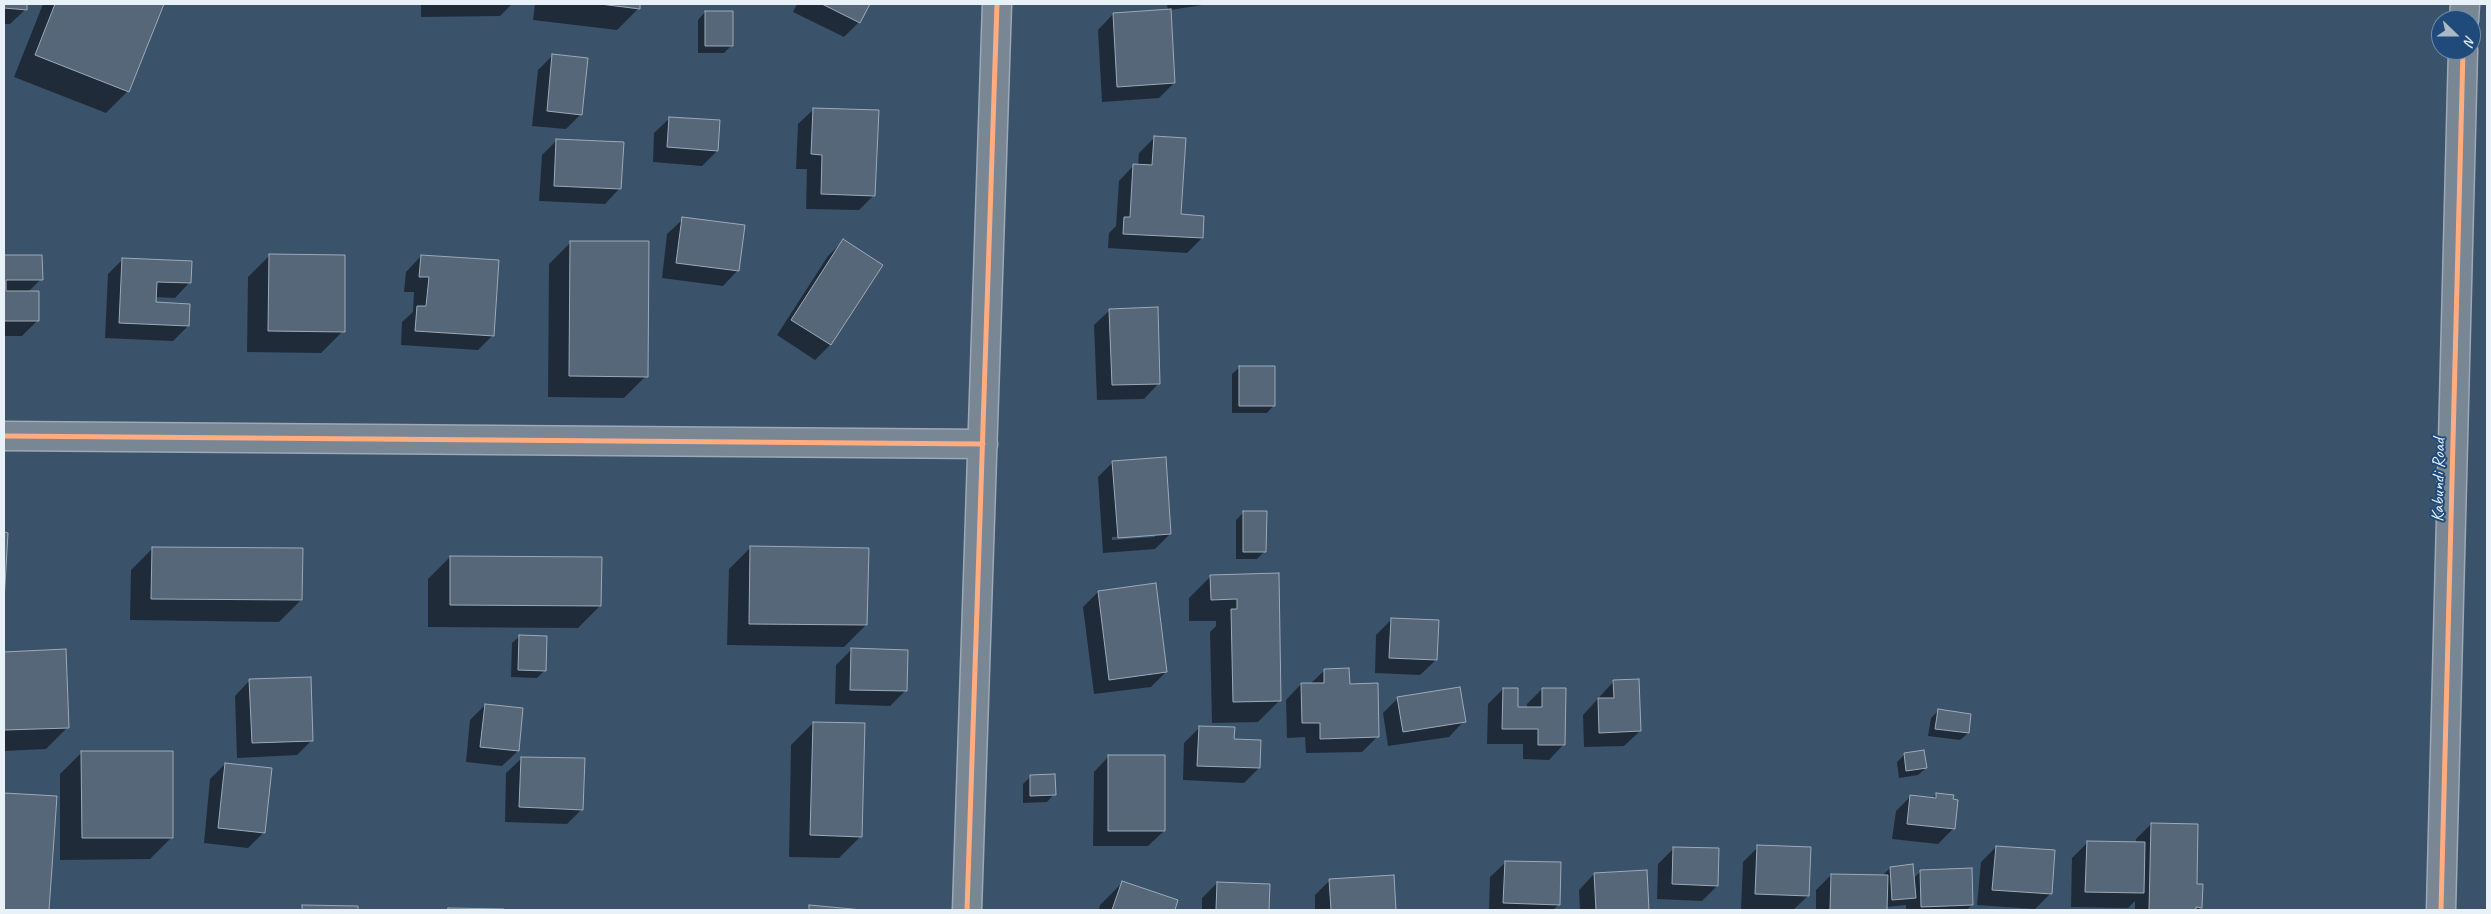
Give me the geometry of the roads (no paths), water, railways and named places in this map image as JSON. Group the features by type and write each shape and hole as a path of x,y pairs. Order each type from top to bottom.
{"street":[{"path":"966,910 997,4"},
{"name":"Kabundi Road","path":"2441,910 2464,60"},
{"path":"4,436 983,444"}]}
